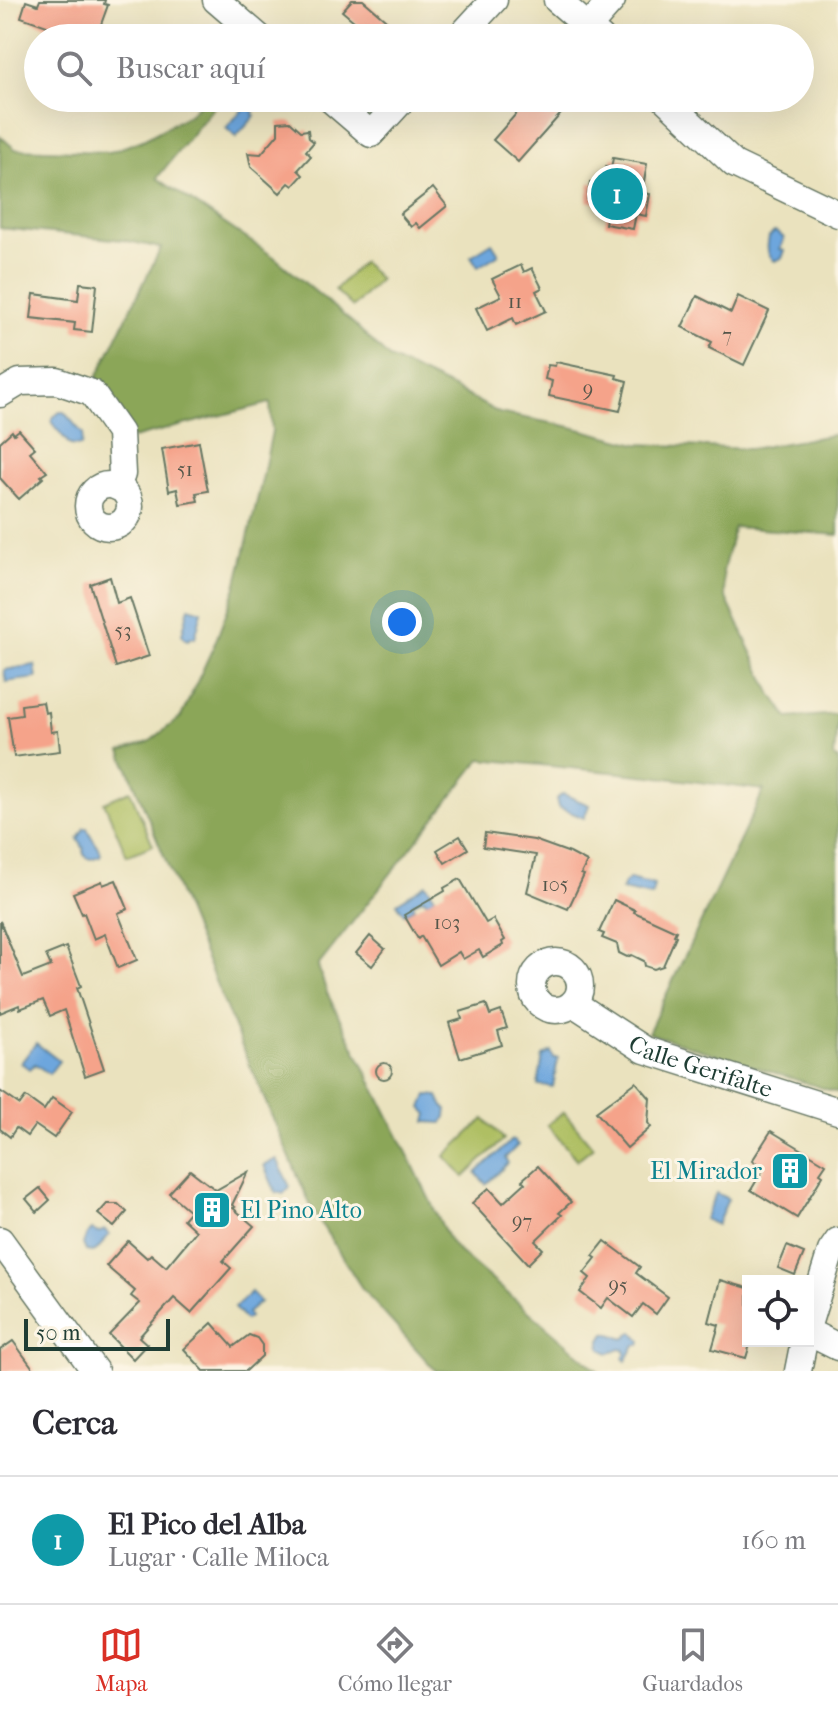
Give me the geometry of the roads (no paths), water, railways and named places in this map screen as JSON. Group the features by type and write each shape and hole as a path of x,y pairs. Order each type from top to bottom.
{"street":[{"path":"216,0 244,24"},
{"path":"472,24 494,0"},
{"path":"557,0 585,24"},
{"path":"598,24 612,0"},
{"path":"345,112 371,134 391,112"},
{"path":"679,112 734,164 838,214"},
{"path":"0,394 20,382 57,381 92,393 120,433 122,474 117,487"},
{"name":"Calle Gerifalte","path":"573,1003 645,1050 838,1111"},
{"path":"0,1240 95,1371"},
{"path":"814,1306 831,1251 838,1241"},
{"path":"814,1335 838,1347"},
{"path":"798,1371 803,1347"}],"water":[{"path":"240,112 253,112 255,116 236,137 226,128"},
{"path":"774,232 784,238 780,249 785,251 782,258 775,261 768,247 769,237"},
{"path":"492,243 499,254 478,267 471,256"},
{"path":"64,412 83,434 81,446 70,445 52,423 52,418"},
{"path":"189,607 202,611 195,638 188,640 182,634"},
{"path":"35,665 37,678 6,682 4,670"},
{"path":"563,794 589,805 584,818 558,807 556,799"},
{"path":"87,828 98,847 100,856 90,859 84,855 78,839"},
{"path":"629,879 654,885 652,896 622,890"},
{"path":"426,884 435,897 427,902 423,898 404,914 397,903"},
{"path":"36,1043 59,1061 49,1074 35,1064 30,1069 21,1063"},
{"path":"551,1052 554,1058 558,1058 553,1087 538,1085 543,1056"},
{"path":"427,1095 438,1096 447,1109 442,1123 426,1122 428,1114 422,1108"},
{"path":"512,1140 518,1145 505,1158 508,1163 486,1184 476,1173"},
{"path":"277,1159 290,1187 283,1194 276,1193 264,1165"},
{"path":"716,1193 728,1199 717,1225 704,1219"},
{"path":"92,1230 98,1233 105,1230 109,1235 92,1252 86,1251 83,1244"},
{"path":"251,1292 260,1302 247,1313 249,1317 245,1320 234,1308"},
{"path":"633,1332 641,1341 626,1361 623,1358 626,1353 624,1349 609,1353 601,1349 600,1342 605,1334 624,1339"}],"place":[{"name":"El Pico del Alba","path":"617,194"},
{"name":"El Mirador","path":"790,1171"},
{"name":"El Pino Alto","path":"212,1210"}]}
